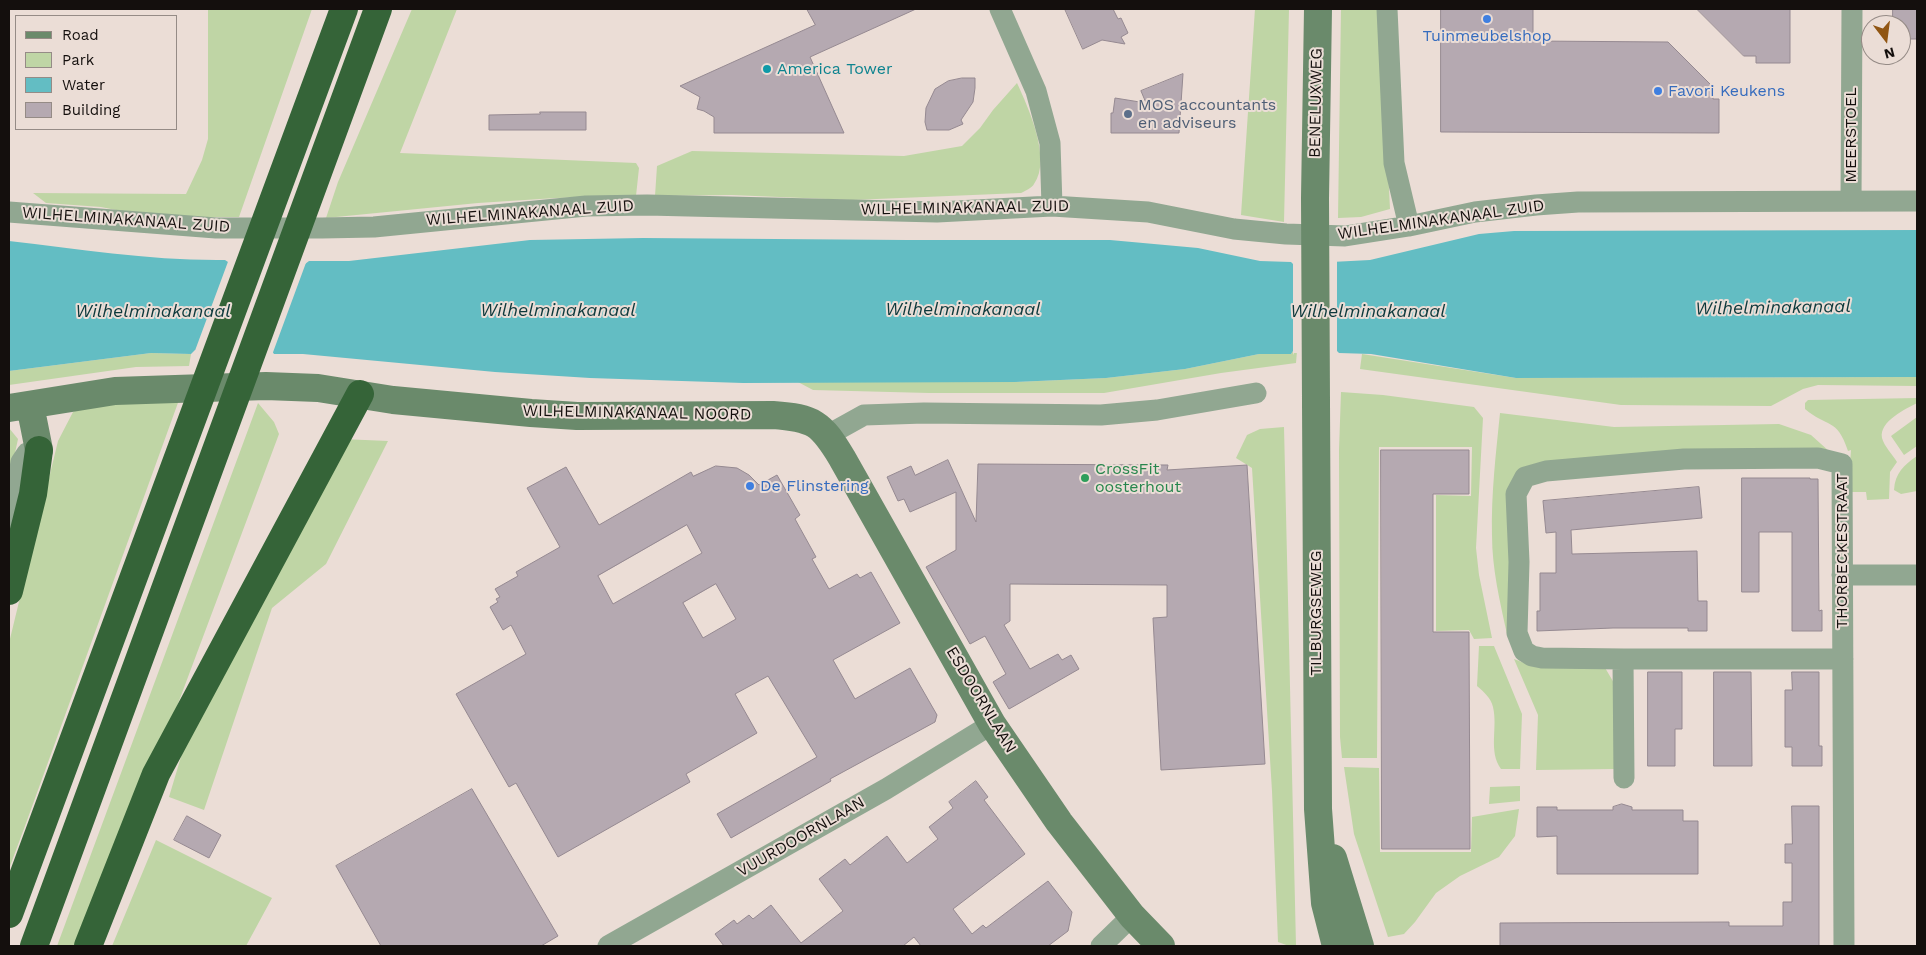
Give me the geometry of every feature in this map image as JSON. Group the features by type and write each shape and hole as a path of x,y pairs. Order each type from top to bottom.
{"highway":[{"path":"9,914 344,9"},
{"path":"34,946 378,9"},
{"path":"88,946 156,774 360,394"},
{"path":"9,590 33,494 39,450"}],"street":[{"path":"1000,9 1036,91 1050,143 1052,206"},
{"name":"BENELUXWEG","path":"1315,417 1315,198 1318,9"},
{"path":"1386,9 1394,163 1409,226"},
{"name":"MEERSTOEL","path":"1851,201 1852,9"},
{"name":"WILHELMINAKANAAL ZUID","path":"9,212 216,228 312,228 374,226 586,206 656,205 937,212 1052,206 1148,212 1234,228 1286,234 1345,236 1409,226 1475,212 1578,202 1917,202"},
{"name":"WILHELMINAKANAAL NOORD","path":"19,406 115,391 266,386 318,388 423,403 568,415 797,417 817,424 828,435"},
{"path":"828,435 864,415 924,413 1101,416 1157,410 1256,393"},
{"path":"9,520 21,462 27,453 39,450 19,406"},
{"name":"TILBURGSEWEG","path":"1315,417 1318,809 1325,903 1336,946"},
{"name":"ESDOORNLAAN","path":"828,435 992,724 1059,822 1132,916 1160,946"},
{"name":"THORBECKESTRAAT","path":"1623,659 1542,658 1532,656 1524,650 1517,633 1519,562 1516,494 1525,477 1535,473 1684,459 1818,458 1842,464 1844,946"},
{"path":"1842,575 1917,575"},
{"path":"1624,778 1623,659 1843,659"},
{"name":"VUURDOORNLAAN","path":"608,946 886,788 992,724"},
{"name":"TILBURGSEWEG","path":"1318,809 1360,946"},
{"path":"1101,946 1132,916"}],"green space":[{"path":"208,9 312,9 239,217 151,217 101,207 46,203 33,193 186,194 202,160 208,139"},
{"path":"412,9 457,9 400,153 636,163 639,168 636,196 556,198 478,203 326,218 338,182"},
{"path":"1255,9 1289,9 1284,222 1241,215"},
{"path":"1341,9 1380,9 1390,209 1361,217 1338,218"},
{"path":"1017,83 1032,119 1039,147 1040,161 1039,173 1034,184 1021,193 852,200 731,195 655,196 657,166 692,151 904,156 962,146 980,128"},
{"path":"1293,351 1297,351 1296,363 1221,373 1104,393 929,393 813,390 798,382 1015,382 1106,378 1185,369 1259,354 1291,354"},
{"path":"151,353 191,354 189,366 136,367 9,385 9,371"},
{"path":"1362,354 1516,378 1917,377 1917,386 1818,385 1803,389 1771,406 1621,405 1360,369"},
{"path":"1341,392 1383,395 1474,407 1483,418 1476,548 1479,575 1492,638 1474,639 1469,630 1436,631 1436,495 1471,496 1472,447 1379,447 1377,758 1342,758 1340,737 1339,450"},
{"path":"1917,398 1917,403 1894,416 1882,432 1883,441 1897,462 1890,472 1889,499 1867,500 1866,492 1848,492 1851,450 1848,451 1840,433 1831,424 1805,409 1805,403 1808,400"},
{"path":"179,400 9,869 9,643 58,441 73,412 87,403"},
{"path":"258,403 274,422 279,434 167,733 90,946 57,946"},
{"path":"1500,413 1614,427 1779,424 1811,435 1830,452 1525,468 1507,634 1492,548 1493,489"},
{"path":"1917,417 1917,446 1904,455 1891,436"},
{"path":"1284,427 1296,946 1289,946 1278,942 1272,791 1252,468 1236,458 1247,435 1260,429"},
{"path":"9,428 18,439 9,481"},
{"path":"342,439 388,441 326,564 272,608 204,810 169,797 186,740"},
{"path":"1917,456 1917,491 1901,494 1894,490 1898,474 1904,466"},
{"path":"1479,646 1494,646 1522,714 1520,769 1501,769 1497,762 1494,747 1495,723 1493,707 1489,698 1477,686"},
{"path":"1514,659 1535,667 1604,666 1614,683 1615,769 1536,770 1538,715"},
{"path":"1344,767 1379,768 1380,852 1471,852 1472,817 1519,809 1515,836 1499,857 1460,876 1436,893 1404,934 1388,937 1354,834"},
{"path":"1520,786 1520,801 1489,804 1490,787"},
{"path":"156,840 272,898 246,946 112,946"}],"water":[{"name":"Wilhelminakanaal","path":"1917,230 1917,377 1516,378 1371,354 1339,353 1337,351 1293,351 1291,354 1259,354 1185,369 1106,378 1015,382 743,383 590,378 495,372 303,354 274,354 272,351 195,350 191,354 151,353 9,371 9,241 144,257 305,264 309,261 349,261 530,240 643,238 1110,240 1198,248 1260,261 1291,262 1293,264 1370,260 1479,234 1514,231"}],"pier":[{"path":"229,259 304,262 307,260 272,355 196,353 193,356"},
{"path":"1337,259 1337,355 1336,353 1294,353 1293,355 1293,260 1335,261"}],"building":[{"name":"America Tower","path":"807,9 916,9 810,57 844,133 714,133 714,117 697,109 700,97 680,86 815,25"},
{"path":"1065,9 1113,9 1118,19 1121,18 1128,33 1121,37 1125,44 1102,40 1083,49"},
{"path":"1441,9 1533,9 1533,41 1668,42 1713,87 1713,99 1719,99 1719,133 1441,132"},
{"path":"1697,9 1790,9 1790,63 1756,63 1756,56 1744,56"},
{"path":"1893,9 1917,9 1917,39 1911,39 1911,15 1893,15"},
{"path":"1183,74 1179,133 1111,133 1111,113 1113,113 1115,98 1146,103 1141,91"},
{"path":"975,78 973,102 961,120 963,124 949,130 927,130 925,122 926,108 935,89 948,81"},
{"path":"540,112 586,112 586,130 489,130 489,115 540,114"},
{"path":"1381,450 1469,450 1469,494 1433,494 1433,632 1469,632 1470,849 1382,849"},
{"path":"948,460 976,522 978,464 1168,465 1167,470 1247,465 1265,764 1161,770 1153,618 1167,617 1167,585 1010,584 1010,621 1004,625 1030,669 1058,654 1062,660 1071,655 1079,669 1009,709 993,682 1006,674 985,636 970,644 926,567 956,550 956,492 910,512 904,499 898,501 887,477 911,466 915,475"},
{"path":"716,466 737,468 749,475 759,485 777,475 800,515 795,519 816,557 812,559 829,589 857,574 860,578 871,572 900,623 833,660 855,699 910,668 937,715 935,722 830,779 831,781 731,838 717,814 817,757 768,676 735,694 757,733 686,774 690,782 558,857 516,783 509,787 456,694 526,654 511,625 503,630 490,607 498,602 496,599 500,597 495,589 518,576 516,572 560,547 527,488 566,467 599,525 691,472 693,476","holes":["687,525 702,553 613,604 598,576","716,584 736,619 703,638 683,603"]},
{"path":"1742,478 1818,479 1819,611 1822,610 1822,631 1792,631 1792,532 1759,532 1759,592 1742,592"},
{"path":"1699,487 1702,518 1571,530 1572,554 1697,551 1698,601 1707,601 1707,631 1688,631 1688,628 1613,628 1537,631 1537,611 1540,611 1540,573 1556,573 1556,532 1546,533 1543,501"},
{"path":"1648,672 1682,672 1682,729 1675,729 1675,766 1648,766"},
{"path":"1714,672 1751,672 1752,766 1714,766"},
{"path":"1792,672 1819,672 1819,746 1822,746 1822,766 1792,766 1792,747 1785,747 1785,690 1792,690"},
{"path":"976,781 988,797 984,800 1025,854 953,909 972,934 983,925 986,928 1048,881 1072,912 1068,931 1048,946 921,946 914,937 903,946 724,946 715,934 734,920 737,924 749,915 753,919 771,905 801,943 843,911 819,879 845,859 850,865 887,836 907,863 938,839 929,827 953,808 949,802"},
{"path":"472,789 558,936 541,946 381,946 336,866"},
{"path":"1622,804 1632,807 1632,810 1683,810 1683,821 1698,821 1698,874 1557,874 1557,836 1537,837 1537,807 1557,807 1557,810 1613,810 1613,807"},
{"path":"1792,806 1819,806 1819,946 1500,946 1500,923 1729,922 1729,926 1783,926 1783,902 1792,902 1792,863 1785,863 1785,844 1792,844"},
{"path":"187,816 221,835 209,858 174,840"}],"place":[{"name":"Tuinmeubelshop","path":"1487,19"},
{"name":"America Tower","path":"767,69"},
{"name":"Favori Keukens","path":"1658,91"},
{"name":"MOS accountants en adviseurs","path":"1128,114"},
{"name":"CrossFit oosterhout","path":"1085,478"},
{"name":"De Flinstering","path":"750,486"}]}
